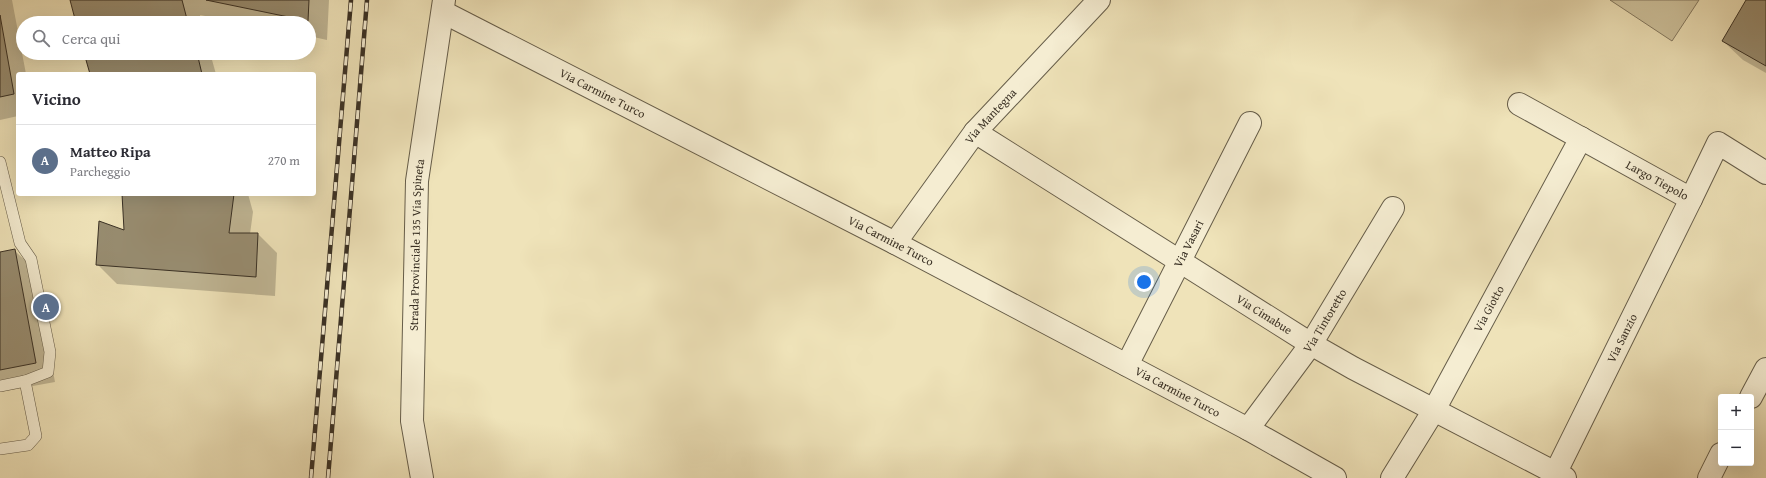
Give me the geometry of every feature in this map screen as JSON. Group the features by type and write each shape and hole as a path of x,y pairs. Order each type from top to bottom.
{"street":[{"name":"Via Mantegna","path":"895,243 976,132 1099,0"},
{"name":"Via Carmine Turco","path":"443,6 1248,429 1335,478"},
{"name":"Strada Provinciale 135 Via Spineta","path":"422,478 412,421 417,181 443,6"},
{"name":"Largo Tiepolo","path":"1520,104 1691,199 1718,143 1766,173"},
{"name":"Via Vasari","path":"1127,365 1179,260 1250,123"},
{"name":"Via Cimabue","path":"976,132 1311,344 1353,368 1558,476"},
{"name":"Via Giotto","path":"1392,478 1434,410 1581,138"},
{"name":"Via Sanzio","path":"1558,476 1691,199"},
{"name":"Via Tintoretto","path":"1248,429 1311,344 1393,208"},
{"path":"1753,394 1766,369"},
{"path":"1709,478 1718,460"}],"lane":[{"path":"0,162 20,243 31,259 50,352 48,372 24,381 0,386"},
{"path":"0,449 28,445 36,436 24,381"}],"shaded area":[{"path":"1610,0 1699,0 1672,41"}],"building":[{"path":"70,0 182,0 186,16 74,16"},
{"path":"206,0 309,0 308,16 284,16"},
{"path":"1746,0 1766,0 1766,66 1722,41"},
{"path":"0,15 14,94 0,97"},
{"path":"86,60 199,60 202,72 89,72"},
{"path":"122,196 234,196 229,233 258,233 256,277 96,265 99,221 124,230"},
{"path":"15,249 36,363 0,370 0,252"}],"railway":[{"path":"311,478 351,0"},
{"path":"328,478 367,0"}],"place":[{"name":"Matteo Ripa","path":"46,307"}]}
